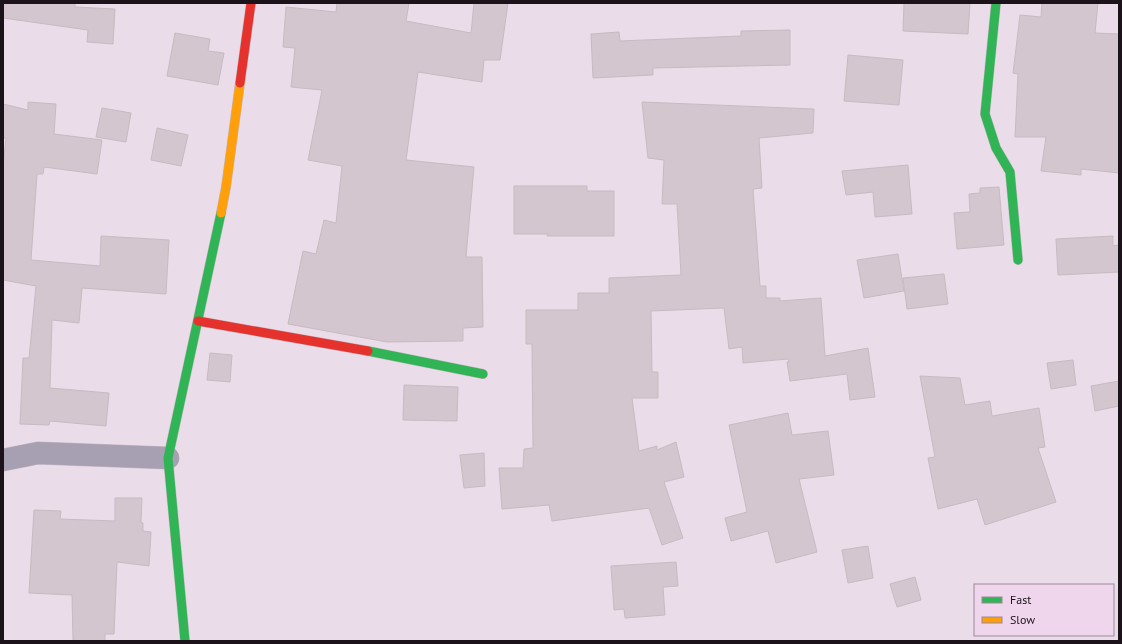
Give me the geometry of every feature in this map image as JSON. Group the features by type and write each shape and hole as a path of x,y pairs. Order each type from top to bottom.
{"street":[{"path":"185,641 168,458 226,187 251,3"},
{"path":"996,3 985,114 996,148 1010,172 1018,260"},
{"path":"198,321 334,344 484,374"},
{"path":"3,460 38,453 168,458"}],"building":[{"path":"3,3 75,3 75,7 115,9 113,44 87,42 88,30 3,18"},
{"path":"337,3 409,3 406,21 471,33 474,3 508,3 500,60 484,60 482,82 418,72 406,160 474,167 466,257 482,257 483,327 463,328 463,341 387,342 288,324 303,251 316,254 324,220 336,223 342,166 308,160 322,90 291,87 295,48 283,47 286,7 336,12"},
{"path":"904,3 970,3 968,34 903,31"},
{"path":"1042,3 1098,3 1095,33 1119,34 1119,173 1081,169 1081,175 1041,171 1046,137 1015,137 1018,74 1013,73 1020,15 1041,17"},
{"path":"790,30 790,65 653,68 653,75 593,78 591,34 619,32 620,41 741,36 741,31"},
{"path":"175,33 210,39 208,51 224,53 218,85 167,76"},
{"path":"848,55 903,60 899,105 844,101"},
{"path":"28,102 56,104 54,134 102,140 97,174 44,167 43,174 37,174 31,260 100,266 101,236 169,240 166,294 82,288 79,323 52,320 50,388 109,393 106,426 50,421 49,425 20,424 23,358 29,358 36,286 3,280 3,167 6,138 3,138 3,104 28,110"},
{"path":"642,102 814,109 813,133 759,138 762,188 753,189 760,286 766,286 766,298 780,298 780,301 821,298 825,356 868,348 875,397 850,400 847,374 790,381 787,362 789,362 788,359 743,363 742,347 729,349 724,308 651,311 652,372 658,372 658,398 632,398 639,451 657,446 657,450 676,442 684,477 664,482 683,538 662,545 649,508 552,521 549,505 502,509 499,468 523,468 524,449 533,448 532,344 526,344 526,310 578,310 578,293 609,293 609,278 681,275 677,204 662,204 664,160 648,158"},
{"path":"102,108 131,113 126,142 96,137"},
{"path":"157,128 188,135 181,166 151,160"},
{"path":"908,165 912,214 875,217 873,192 846,195 842,171"},
{"path":"514,186 587,186 587,191 614,191 614,236 547,236 548,234 514,234"},
{"path":"999,187 1004,245 957,249 954,213 970,212 969,194 980,193 980,188"},
{"path":"1113,236 1113,246 1119,245 1119,272 1058,275 1056,239"},
{"path":"898,254 904,291 864,298 857,260"},
{"path":"944,274 948,304 907,309 903,278"},
{"path":"210,353 232,355 230,382 207,380"},
{"path":"1073,360 1076,385 1051,389 1047,363"},
{"path":"920,376 960,378 965,405 990,401 992,416 1039,408 1045,447 1038,448 1056,502 985,525 977,499 938,509 928,458 935,457"},
{"path":"1119,381 1119,406 1095,411 1091,386"},
{"path":"404,385 458,387 457,421 403,420"},
{"path":"788,413 792,435 828,431 834,475 799,479 817,552 776,563 768,531 731,541 725,518 747,512 729,425"},
{"path":"484,453 485,486 464,488 460,455"},
{"path":"115,498 142,498 141,522 143,523 143,531 151,532 149,566 117,562 114,634 105,634 105,641 73,641 72,595 29,593 34,510 61,511 60,519 115,521"},
{"path":"868,546 873,578 848,583 842,550"},
{"path":"676,562 678,586 663,587 665,615 625,618 624,609 614,610 611,566"},
{"path":"915,577 921,600 897,607 890,584"}],"traffic: fast":[{"path":"996,3 985,114 996,148 1010,172 1018,260"},
{"path":"185,641 168,458 221,213"},
{"path":"368,351 483,374"}],"traffic: slow":[{"path":"221,213 240,83"}],"traffic: jam":[{"path":"240,83 251,3"},
{"path":"198,321 368,351"}]}
